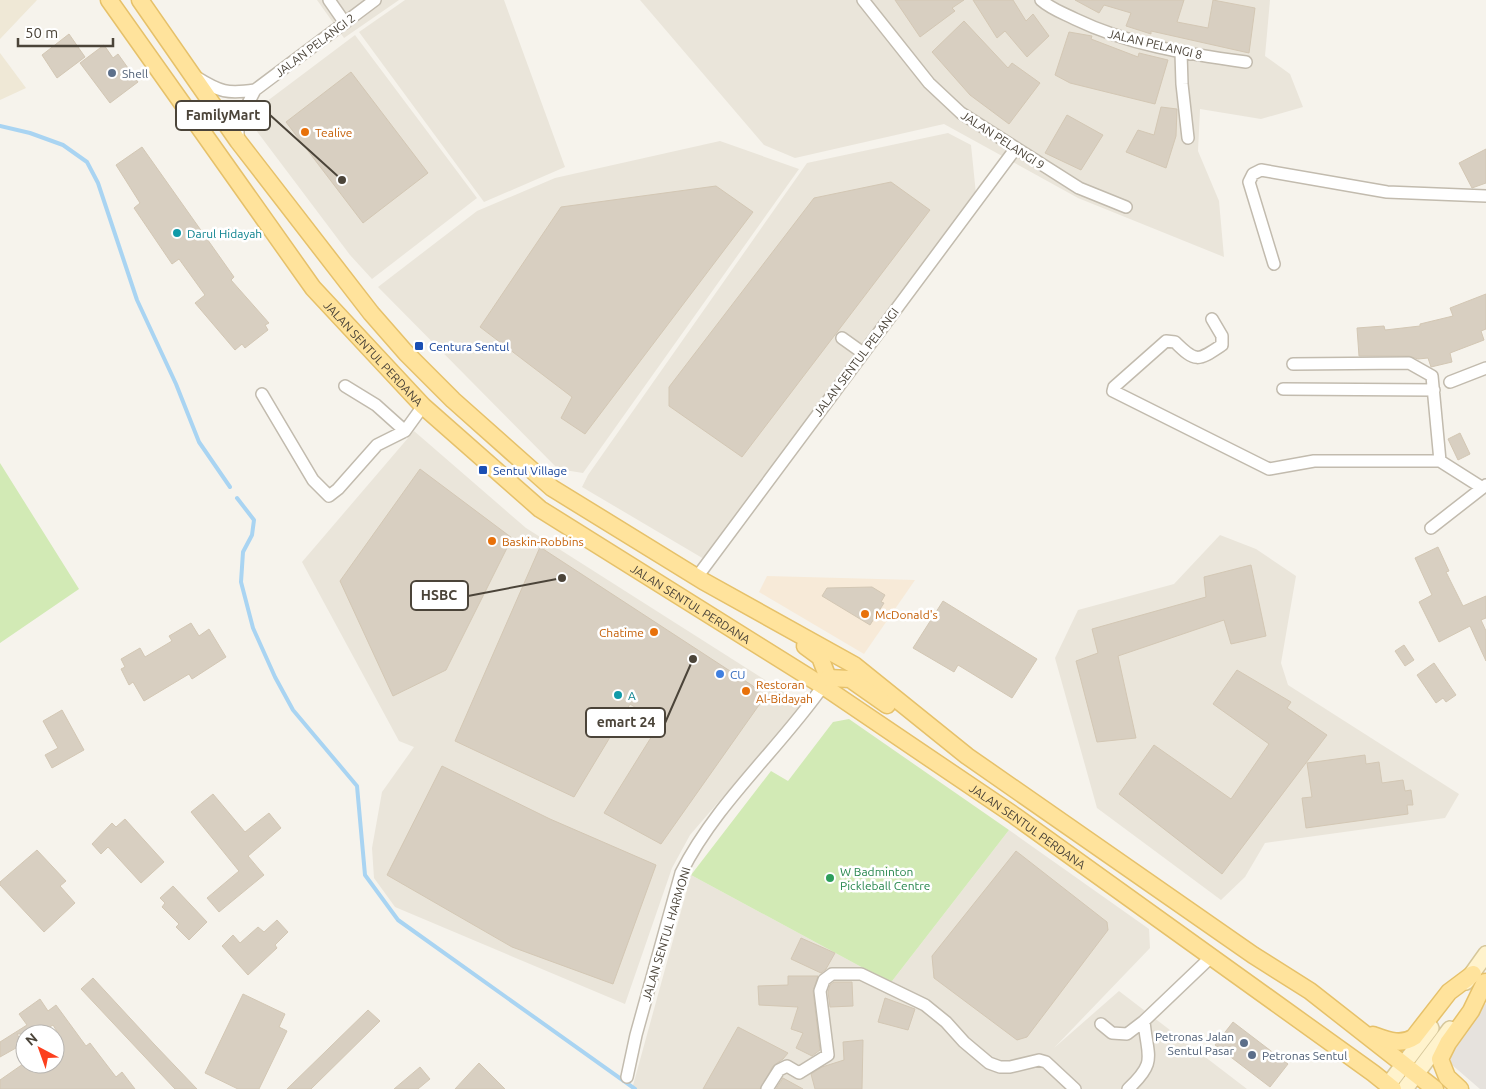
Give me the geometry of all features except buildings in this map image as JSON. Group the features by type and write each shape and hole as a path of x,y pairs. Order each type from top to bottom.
{"main road":[{"name":"JALAN SENTUL PERDANA","path":"109,0 313,288 423,406 546,513 826,682 1390,1087"},
{"name":"JALAN SENTUL PERDANA","path":"140,0 238,141 347,284 430,382 552,488 697,577 854,665 967,756 1253,955 1310,991 1435,1089"},
{"path":"389,371 410,384 430,382"},
{"path":"430,382 422,398 441,417 445,426"},
{"path":"765,614 779,628 820,657 826,682 850,679 967,756"},
{"path":"1362,1031 1398,1042 1408,1041 1414,1037 1448,992 1481,979"},
{"path":"1460,1089 1447,1077 1440,1059 1448,1043 1471,1011 1481,979"}],"street":[{"path":"330,0 345,23"},
{"name":"JALAN PELANGI 2","path":"238,141 238,124 255,90 375,0"},
{"name":"JALAN PELANGI 9","path":"863,0 929,83 961,113 1079,188 1126,206"},
{"name":"JALAN PELANGI 8","path":"1041,0 1048,7 1100,31 1181,53 1246,62"},
{"path":"1181,53 1182,84 1188,138"},
{"path":"193,75 217,90 231,93 255,90"},
{"name":"JALAN SENTUL PELANGI","path":"697,577 1016,148"},
{"path":"1274,264 1250,182 1253,174 1262,170 1387,192 1486,196"},
{"path":"1212,319 1222,336 1222,344 1197,359 1190,357 1175,342 1166,341 1114,387 1113,391 1270,469 1314,461 1440,461 1483,486 1431,528"},
{"path":"842,338 863,354"},
{"path":"1293,364 1409,363 1432,376 1440,461"},
{"path":"1450,382 1486,368"},
{"path":"345,386 376,405 405,431"},
{"path":"1283,389 1434,390"},
{"path":"262,394 313,480 329,496 338,489 377,445 405,431 423,406"},
{"name":"JALAN SENTUL HARMONI","path":"627,1077 641,1016 681,873 686,863 719,814 812,702 826,682"},
{"path":"1390,1087 1410,1068 1481,979 1486,954"},
{"path":"1101,1024 1112,1033 1127,1034 1210,958"},
{"path":"767,1089 779,1070 787,1066 799,1072 828,1055 820,991 824,980 832,974 861,974 925,1005 946,1022 989,1063 1000,1067 1039,1060 1046,1062 1075,1089"},
{"path":"1128,1089 1142,1076 1149,1066 1144,1020"},
{"path":"1404,1089 1410,1068"}],"shaded area":[{"path":"0,0 37,0 0,39"},
{"path":"317,0 399,0 344,38"},
{"path":"405,0 504,0 565,167 484,202 359,32"},
{"path":"640,0 1270,0 1265,56 1290,74 1303,107 1261,119 1200,109 1198,151 1219,201 1224,257 1078,198 944,124 795,158 764,145"},
{"path":"355,35 477,198 372,279 350,255 246,117"},
{"path":"0,53 26,88 0,100"},
{"path":"948,133 971,145 976,194 704,559 582,487 588,475 807,163"},
{"path":"720,141 799,169 583,473 558,469 378,287 477,211 555,178"},
{"path":"414,431 526,528 803,704 690,835 672,868 625,1004 395,907 374,878 372,848 382,792 414,747 399,741 302,562"},
{"path":"1220,535 1256,549 1296,576 1281,663 1288,685 1459,794 1445,818 1265,843 1245,877 1221,900 1097,808 1055,658 1078,610 1174,584"},
{"path":"767,576 915,580 864,654 759,592"},
{"path":"1009,830 1149,929 1150,948 1054,1048 1119,991 1247,1089 632,1089 691,875 865,969 889,985"},
{"path":"1486,1003 1486,1089 1480,1089 1451,1064 1450,1052"}],"green space":[{"path":"0,463 79,589 0,643"},
{"name":"W Badminton Pickleball Centre","path":"849,719 1009,830 889,985 865,969 691,875 771,771 788,781 833,722"}],"waterway":[{"path":"0,126 30,133 63,145 87,162 98,183 137,300 176,384 199,442 230,487"},
{"path":"237,498 254,520 252,535 243,552 241,582 253,628 275,677 293,710 357,786 365,875 398,920 635,1089"}],"place":[{"name":"Shell","path":"112,73"},
{"name":"Tealive","path":"305,132"},
{"name":"FamilyMart","path":"342,180"},
{"name":"Darul Hidayah","path":"177,233"},
{"name":"Centura Sentul","path":"419,346"},
{"name":"Sentul Village","path":"483,470"},
{"name":"Baskin-Robbins","path":"492,541"},
{"name":"HSBC","path":"562,578"},
{"name":"McDonald's","path":"865,614"},
{"name":"Chatime","path":"654,632"},
{"name":"emart 24","path":"693,659"},
{"name":"CU","path":"720,674"},
{"name":"Restoran Al-Bidayah","path":"746,691"},
{"name":"A","path":"618,695"},
{"name":"W Badminton Pickleball Centre","path":"830,878"},
{"name":"Petronas Jalan Sentul Pasar","path":"1244,1043"},
{"name":"Petronas Sentul","path":"1252,1055"}]}
